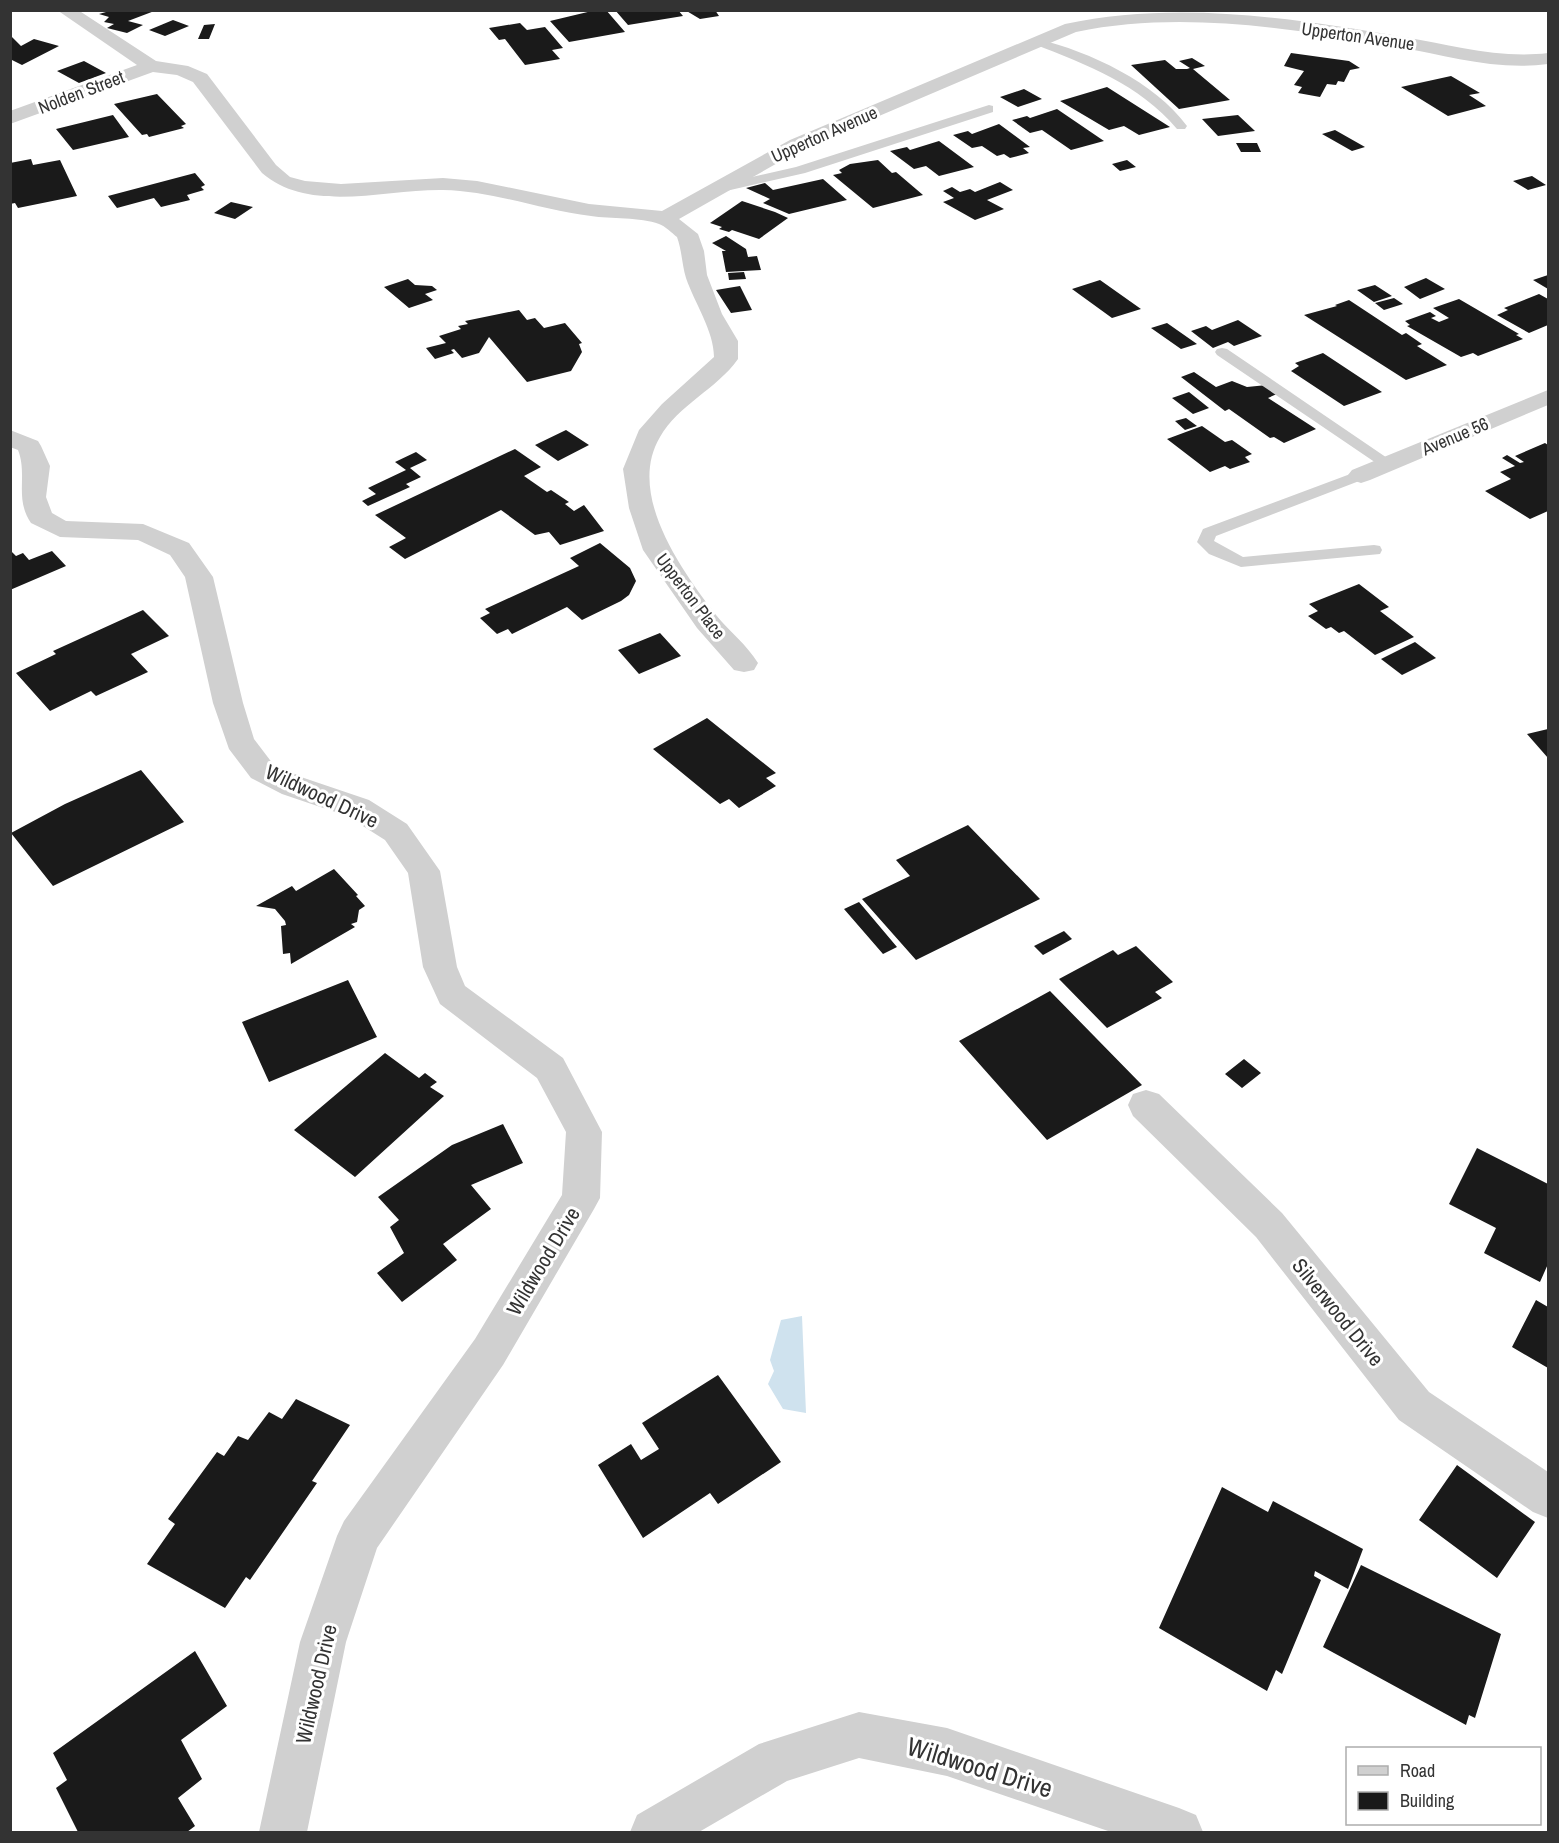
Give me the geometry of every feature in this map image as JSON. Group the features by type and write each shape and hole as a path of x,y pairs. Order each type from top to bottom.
{"street":[{"path":"65,10 151,66 181,70 200,78 269,169 283,181 303,187 341,190 443,184 477,187 589,210 666,218"},
{"name":"Upperton Avenue","path":"666,218 797,144 1038,42 1098,20 1132,16 1177,17 1287,26 1514,60 1548,59"},
{"name":"Nolden Street","path":"10,118 151,66"},
{"name":"Upperton Place","path":"666,218 687,234 693,251 696,275 711,314 726,341 726,359 671,409 648,435 636,469 642,508 656,550 707,622 744,663"},
{"name":"Avenue 56","path":"1361,476 1548,397"},
{"name":"Wildwood Drive","path":"10,437 29,446 37,466 33,497 40,517 60,530 143,532 180,549 199,577 228,703 240,742 262,771 293,786 358,808 396,832 424,871 440,967 452,995 550,1068 584,1132 581,1198 489,1352 359,1536 323,1642 283,1833"},
{"name":"Silverwood Drive","path":"1146,1105 1269,1225 1414,1406 1548,1497"},
{"name":"Wildwood Drive","path":"654,1833 776,1761 859,1735 947,1752 1179,1833"}],"lane":[{"path":"1038,42 1127,78 1168,108 1180,126"},
{"path":"713,190 801,170 989,109"},
{"path":"1222,352 1388,464"},
{"path":"1361,476 1209,533 1205,542 1215,550 1240,562 1374,550"}],"water":[{"path":"802,1316 806,1413 783,1409 768,1384 774,1371 770,1360 781,1320"}],"building":[{"path":"113,10 157,10 128,21 143,25 127,33 107,28 114,24 104,22 109,17 99,14"},
{"path":"596,10 606,10 625,32 569,42 550,21"},
{"path":"615,10 678,10 683,16 628,25"},
{"path":"685,10 715,10 719,16 700,19"},
{"path":"173,20 189,26 165,36 149,30"},
{"path":"520,23 527,30 545,27 563,48 552,50 560,59 525,65 505,39 499,40 489,28"},
{"path":"215,24 209,39 198,39 204,25"},
{"path":"10,35 21,46 34,39 59,46 22,65 10,59"},
{"path":"1291,53 1349,61 1360,68 1350,70 1344,82 1338,81 1336,85 1327,84 1320,97 1298,93 1302,87 1294,85 1304,71 1284,66"},
{"path":"1192,58 1205,66 1193,69 1230,100 1179,109 1131,65 1165,60 1176,69 1187,69 1190,68 1179,61"},
{"path":"84,61 106,73 79,83 57,71"},
{"path":"1451,76 1480,93 1469,95 1486,106 1448,116 1401,87"},
{"path":"1107,87 1170,127 1139,135 1124,126 1109,130 1060,101"},
{"path":"1024,89 1042,99 1018,107 1000,97"},
{"path":"157,94 186,124 181,126 184,128 149,137 147,134 142,135 114,104"},
{"path":"1057,109 1104,141 1071,150 1042,130 1030,133 1012,120 1027,116 1030,118"},
{"path":"113,115 129,137 73,150 56,129"},
{"path":"1238,115 1255,131 1218,136 1202,119"},
{"path":"999,124 1030,147 1023,148 1029,153 1010,158 1004,154 997,156 982,146 972,148 953,135 968,131 972,134"},
{"path":"1335,130 1365,147 1352,151 1322,134"},
{"path":"939,141 974,167 939,176 926,166 914,169 890,151 907,147 910,150"},
{"path":"1236,143 1257,143 1261,152 1241,152"},
{"path":"31,159 33,165 60,160 77,196 18,208 15,203 10,204 10,163"},
{"path":"878,160 923,195 873,208 833,175 842,173 839,170 850,164"},
{"path":"1127,160 1136,167 1120,171 1112,164"},
{"path":"195,173 205,185 201,187 204,190 187,195 190,200 161,207 154,198 117,208 108,196"},
{"path":"1532,176 1546,185 1528,190 1513,181"},
{"path":"823,179 847,200 789,214 763,203 770,199 746,188 765,183 773,190"},
{"path":"1000,182 1013,190 987,200 1004,209 975,220 943,202 954,198 943,191 952,187 960,192 970,189 975,192"},
{"path":"742,201 788,218 759,239 732,230 729,232 719,229 722,227 710,223"},
{"path":"231,202 253,207 235,219 214,213"},
{"path":"726,236 746,249 748,257 757,256 761,270 726,272 722,251 726,251 712,243"},
{"path":"744,272 746,279 729,280 728,273"},
{"path":"1548,275 1548,289 1533,280"},
{"path":"1426,278 1445,289 1420,299 1404,287"},
{"path":"408,279 415,285 432,286 437,290 425,294 433,300 409,308 384,287"},
{"path":"1100,280 1141,309 1112,318 1072,289"},
{"path":"1375,285 1392,296 1374,302 1357,290"},
{"path":"740,286 752,310 731,313 716,290"},
{"path":"1539,294 1548,299 1548,325 1529,333 1497,315 1508,310 1504,308"},
{"path":"1394,298 1403,304 1384,310 1375,303"},
{"path":"1459,299 1519,334 1516,335 1523,339 1478,356 1473,353 1461,357 1407,326 1410,325 1405,321 1430,312 1436,316 1431,318 1439,322 1449,318 1433,308"},
{"path":"1349,300 1402,335 1406,333 1422,344 1417,346 1447,365 1406,380 1304,315 1337,306 1335,305"},
{"path":"519,310 527,320 535,318 544,328 565,323 582,343 579,344 582,352 571,371 527,382 489,337 479,353 462,358 454,349 451,350 454,353 435,359 426,348 446,343 439,336 461,329 458,326 468,324 465,321"},
{"path":"1238,320 1262,336 1234,346 1228,342 1213,348 1191,331 1206,326 1212,330"},
{"path":"1167,323 1197,344 1181,349 1151,328"},
{"path":"1323,353 1382,392 1344,406 1291,371 1299,366 1295,363"},
{"path":"1194,372 1216,387 1232,381 1247,387 1267,385 1279,393 1268,398 1316,429 1284,443 1274,437 1270,438 1229,409 1225,411 1181,377"},
{"path":"1189,392 1209,408 1193,414 1172,398"},
{"path":"1186,418 1197,426 1185,430 1175,421"},
{"path":"1202,426 1225,442 1232,440 1252,454 1245,457 1250,462 1230,469 1225,466 1210,472 1167,439"},
{"path":"566,430 589,445 558,461 535,445"},
{"path":"1545,443 1548,445 1548,511 1530,519 1485,491 1511,479 1500,472 1515,466 1502,458 1507,455 1520,463 1524,462 1515,456"},
{"path":"515,449 541,467 524,476 547,492 551,490 569,502 565,504 574,511 584,505 604,531 560,545 549,532 535,535 501,510 405,559 389,547 406,538 375,515"},
{"path":"416,452 427,460 410,468 421,477 406,484 410,487 368,506 362,501 376,494 368,488 406,470 395,462"},
{"path":"600,543 630,568 636,581 629,595 621,601 582,620 567,607 512,634 508,629 497,634 480,618 490,613 485,609 579,566 570,558"},
{"path":"10,550 16,556 23,553 29,560 52,551 66,566 10,590"},
{"path":"1359,584 1389,607 1380,611 1414,637 1375,655 1344,631 1339,633 1331,627 1326,629 1308,616 1318,611 1309,604"},
{"path":"143,610 169,636 131,654 148,672 96,696 91,691 50,711 16,673 56,654 53,651"},
{"path":"660,633 681,656 639,674 618,650"},
{"path":"1415,642 1436,658 1402,675 1381,659"},
{"path":"707,718 776,773 766,778 776,786 739,808 729,799 720,804 653,749"},
{"path":"1548,729 1548,758 1527,734"},
{"path":"141,770 184,822 53,886 11,833 65,804"},
{"path":"968,825 1040,899 916,960 862,899 910,876 896,860"},
{"path":"334,869 365,906 359,910 357,922 351,924 355,927 291,964 290,953 283,954 281,926 286,925 285,921 275,909 256,906 292,886 296,891"},
{"path":"859,902 897,947 883,954 844,909"},
{"path":"1064,931 1072,939 1043,955 1034,946"},
{"path":"1136,946 1173,982 1155,992 1162,998 1107,1028 1059,979 1113,950 1118,955"},
{"path":"348,980 377,1037 269,1082 242,1022"},
{"path":"1050,991 1142,1085 1047,1140 959,1041"},
{"path":"385,1053 419,1078 425,1073 437,1082 430,1087 444,1096 355,1177 294,1130"},
{"path":"1244,1059 1261,1073 1242,1088 1225,1074"},
{"path":"503,1124 523,1163 471,1185 491,1209 443,1244 457,1260 402,1302 377,1273 404,1253 390,1227 399,1220 378,1197 452,1145"},
{"path":"1477,1148 1548,1184 1548,1264 1540,1282 1484,1253 1496,1228 1449,1204"},
{"path":"1536,1300 1548,1307 1548,1368 1512,1347"},
{"path":"718,1375 781,1462 718,1504 710,1493 643,1538 598,1465 631,1444 641,1460 659,1449 642,1423"},
{"path":"296,1399 350,1425 312,1481 317,1483 250,1580 246,1577 225,1608 147,1564 175,1524 168,1519 217,1452 224,1456 238,1436 248,1440 269,1412 282,1419"},
{"path":"1457,1465 1535,1522 1497,1578 1419,1520"},
{"path":"1222,1487 1268,1512 1273,1501 1363,1549 1348,1589 1315,1571 1314,1576 1321,1580 1282,1674 1276,1670 1267,1691 1159,1628"},
{"path":"1361,1565 1501,1634 1475,1718 1469,1715 1466,1725 1323,1647"},
{"path":"195,1651 227,1706 181,1740 202,1779 178,1798 195,1826 187,1832 78,1832 56,1788 67,1780 53,1753"}]}
